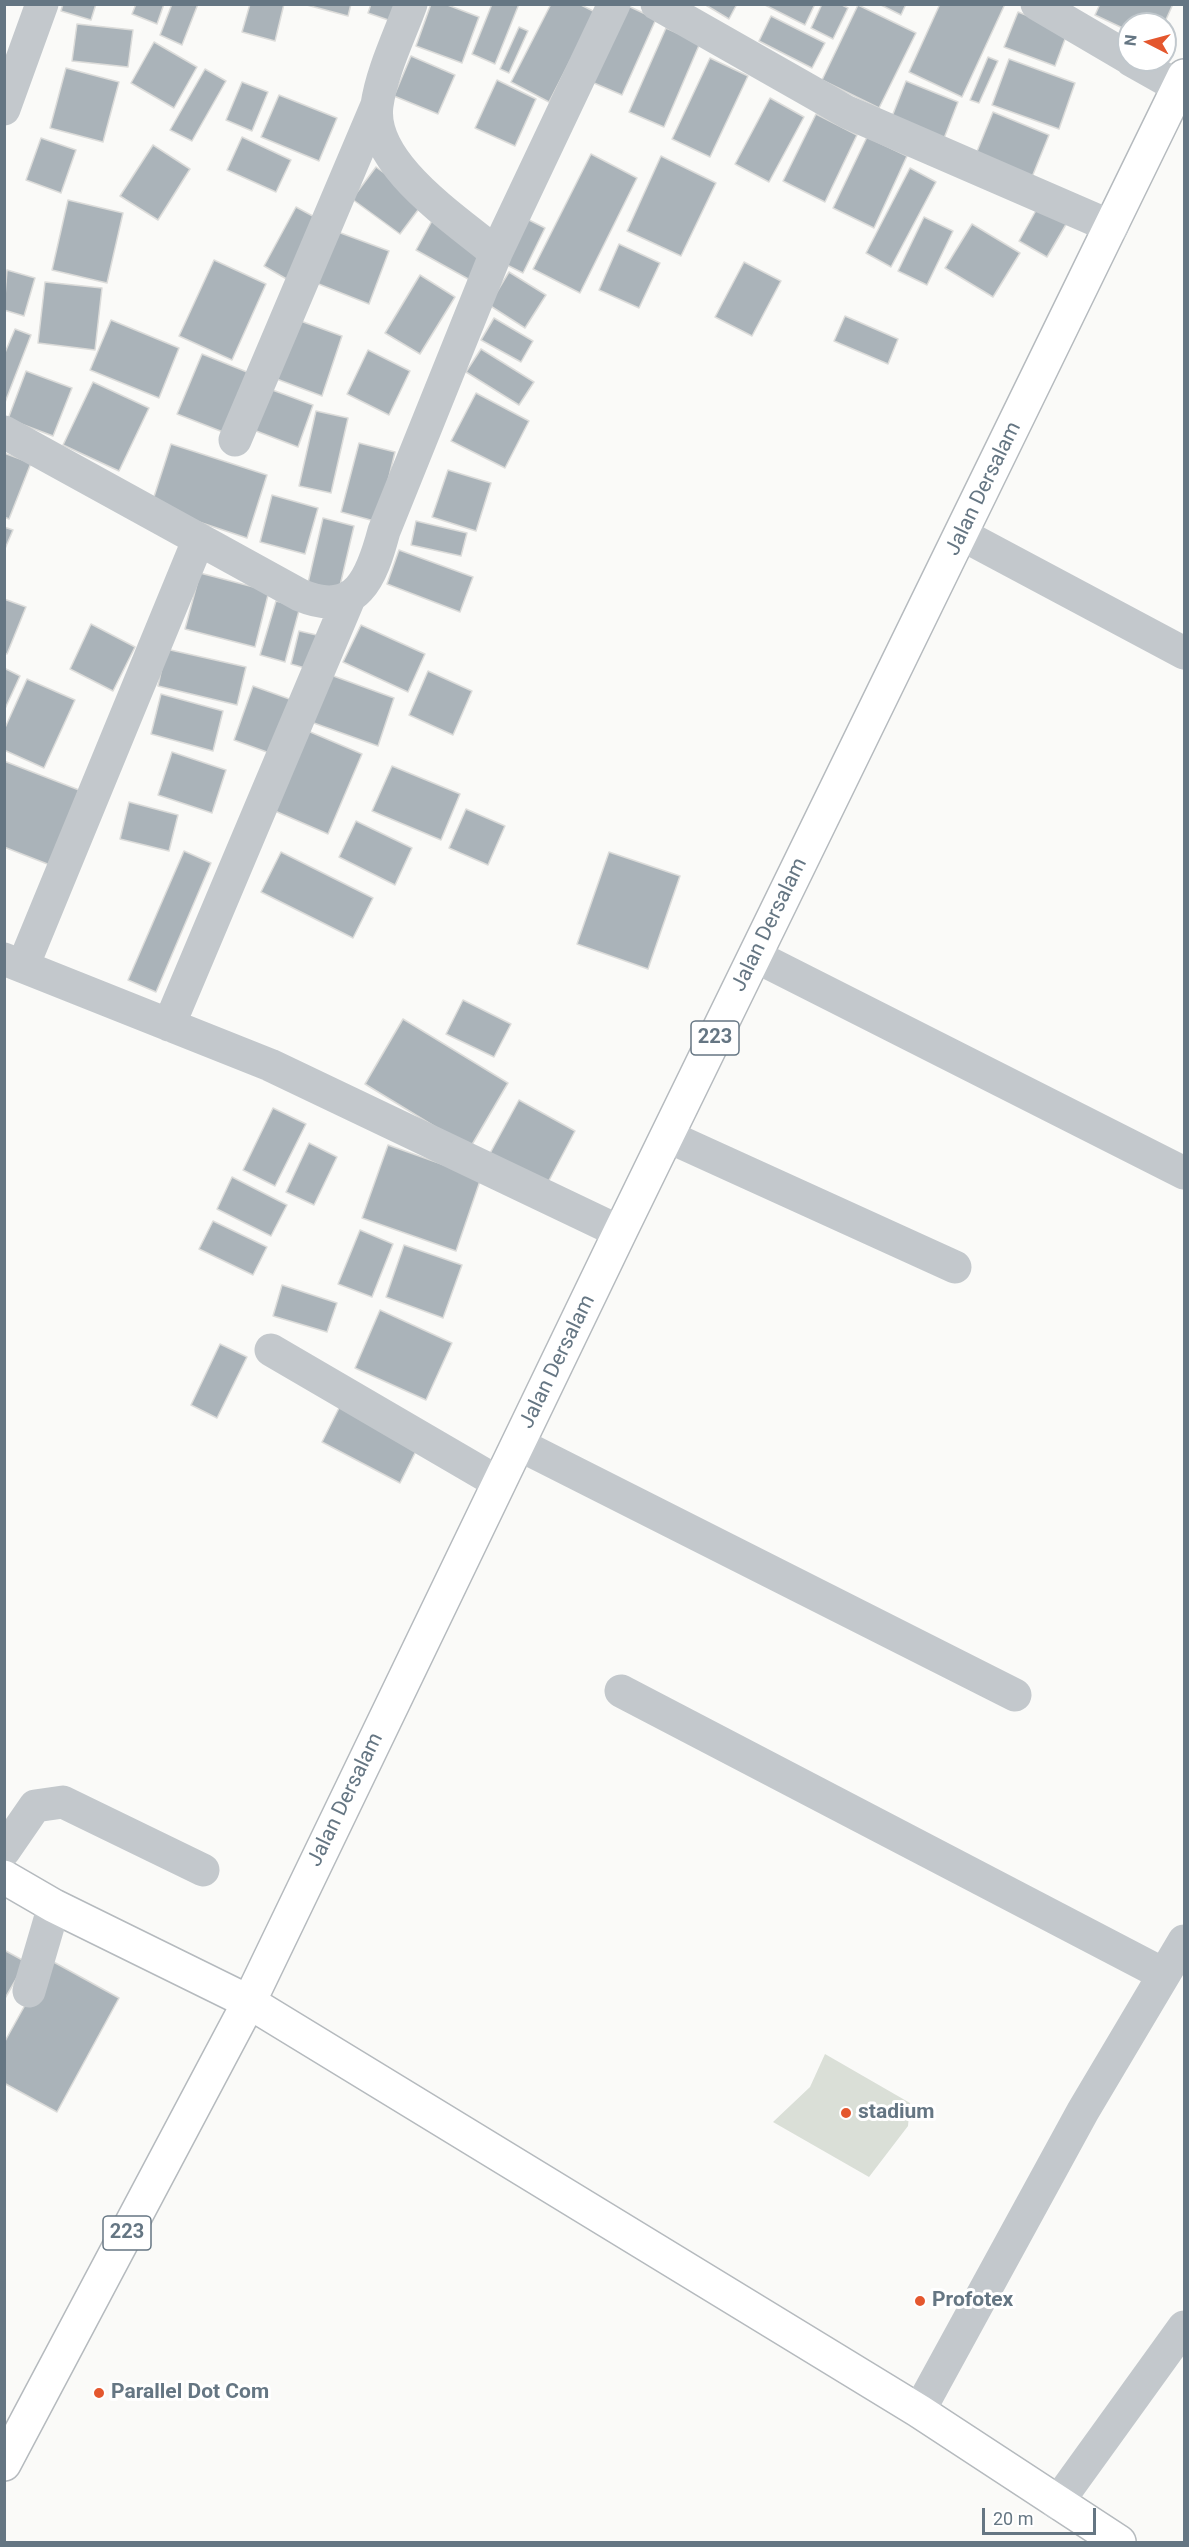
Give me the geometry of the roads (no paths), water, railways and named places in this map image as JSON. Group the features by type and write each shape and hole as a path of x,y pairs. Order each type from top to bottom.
{"main road":[{"name":"Jalan Dersalam","path":"249,2002 620,1232 1182,81"},
{"path":"4,1877 54,1906 249,2002 919,2411 1119,2542"},
{"name":"223","path":"4,2464 249,2002"}],"street":[{"path":"4,109 42,4"},
{"path":"235,440 377,105 382,82 411,4"},
{"path":"4,432 198,541 310,599 326,602 350,596 363,586 374,569 384,531 496,253 615,4"},
{"path":"657,4 847,112 1112,227"},
{"path":"1038,4 1117,51"},
{"path":"1161,72 1182,81"},
{"path":"377,105 379,134 393,160 422,191 496,253"},
{"path":"962,534 1185,653"},
{"path":"198,541 14,962 270,1065 620,1232"},
{"path":"169,1025 350,596"},
{"path":"755,956 1185,1173"},
{"path":"667,1136 955,1267"},
{"path":"271,1350 499,1484"},
{"path":"518,1444 1015,1695"},
{"path":"621,1691 1163,1974"},
{"path":"4,1851 35,1806 63,1802 203,1870"},
{"path":"29,1991 54,1906"},
{"path":"919,2411 1083,2111 1163,1974 1185,1941"},
{"path":"1058,2503 1185,2327"}],"place":[{"name":"stadium","path":"846,2113"},
{"name":"Profotex","path":"920,2301"},
{"name":"Parallel Dot Com","path":"99,2393"}]}
